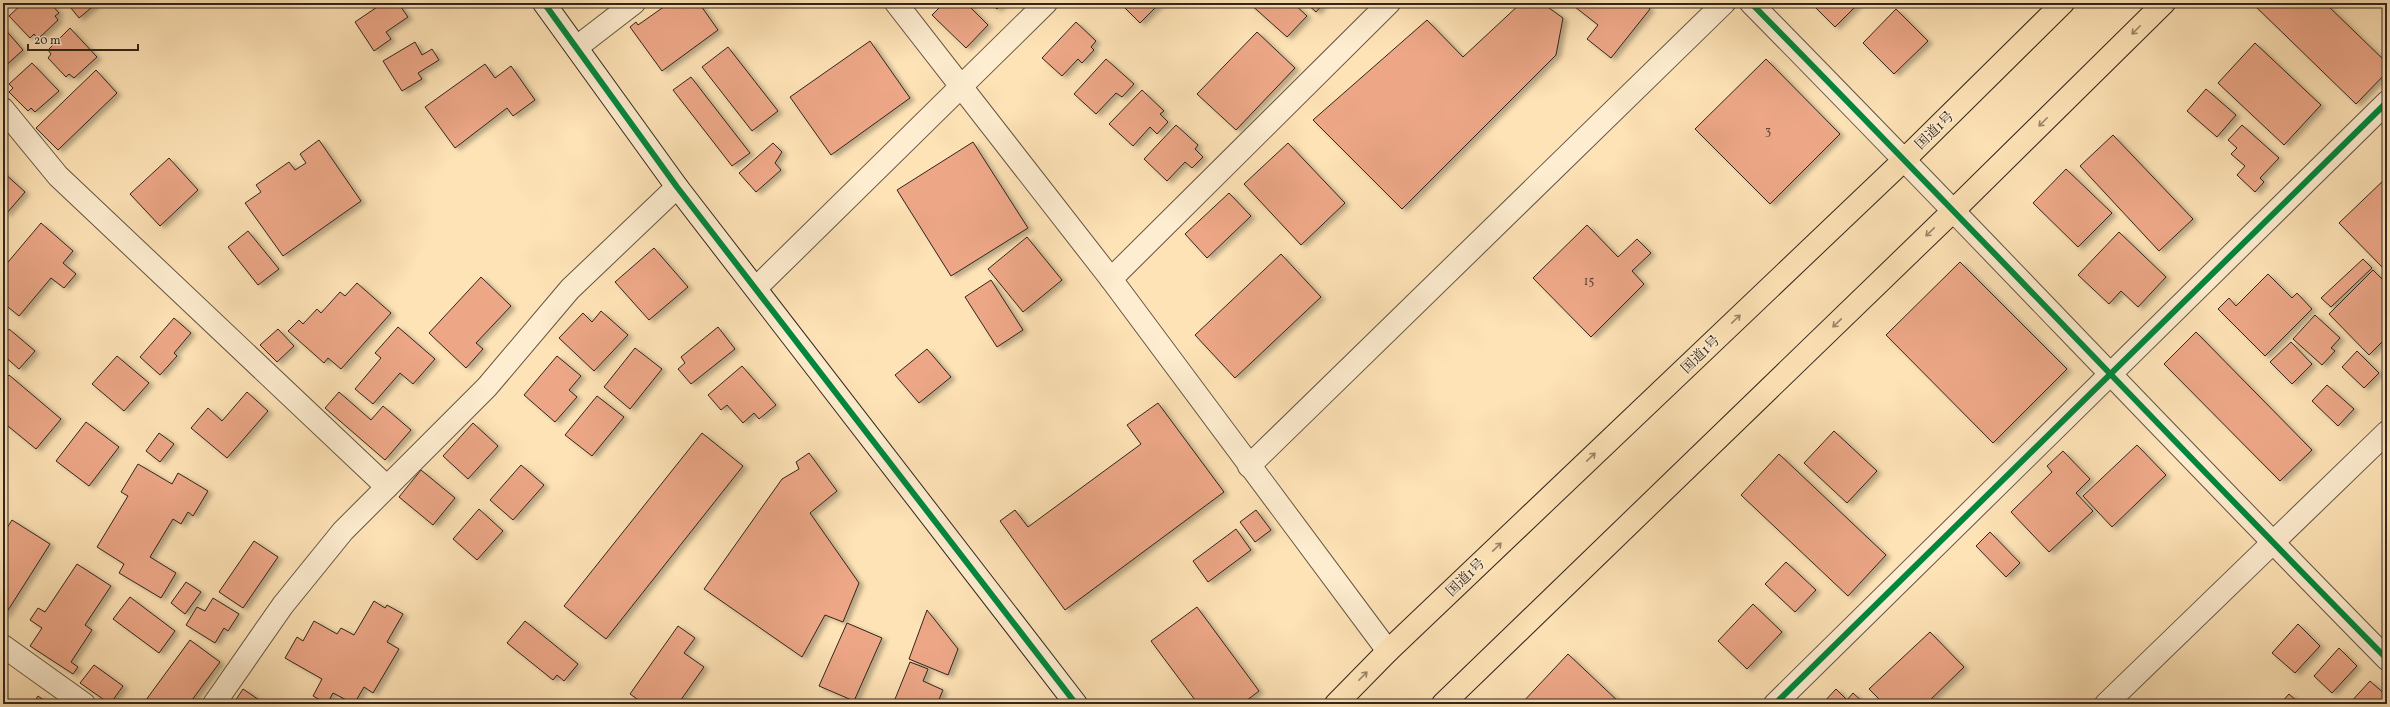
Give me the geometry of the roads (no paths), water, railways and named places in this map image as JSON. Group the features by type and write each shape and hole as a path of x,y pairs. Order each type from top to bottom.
{"highway":[{"name":"国道1号","path":"1336,704 1388,651 1905,158 2063,3"},
{"path":"1443,704 1954,210 2164,3"}],"street":[{"path":"544,3 677,187 1076,704"},
{"path":"577,47 634,3"},
{"path":"896,3 1111,279 1388,651"},
{"path":"756,288 1046,3"},
{"path":"1111,279 1389,3"},
{"path":"1249,466 1724,3"},
{"path":"1751,3 1905,158 2387,660"},
{"path":"1775,704 2112,375 2387,102"},
{"path":"3,109 58,176 387,487"},
{"path":"214,704 283,605 344,531 487,387 570,289 677,187"},
{"path":"2106,704 2387,432"},
{"path":"3,646 84,704"}]}
